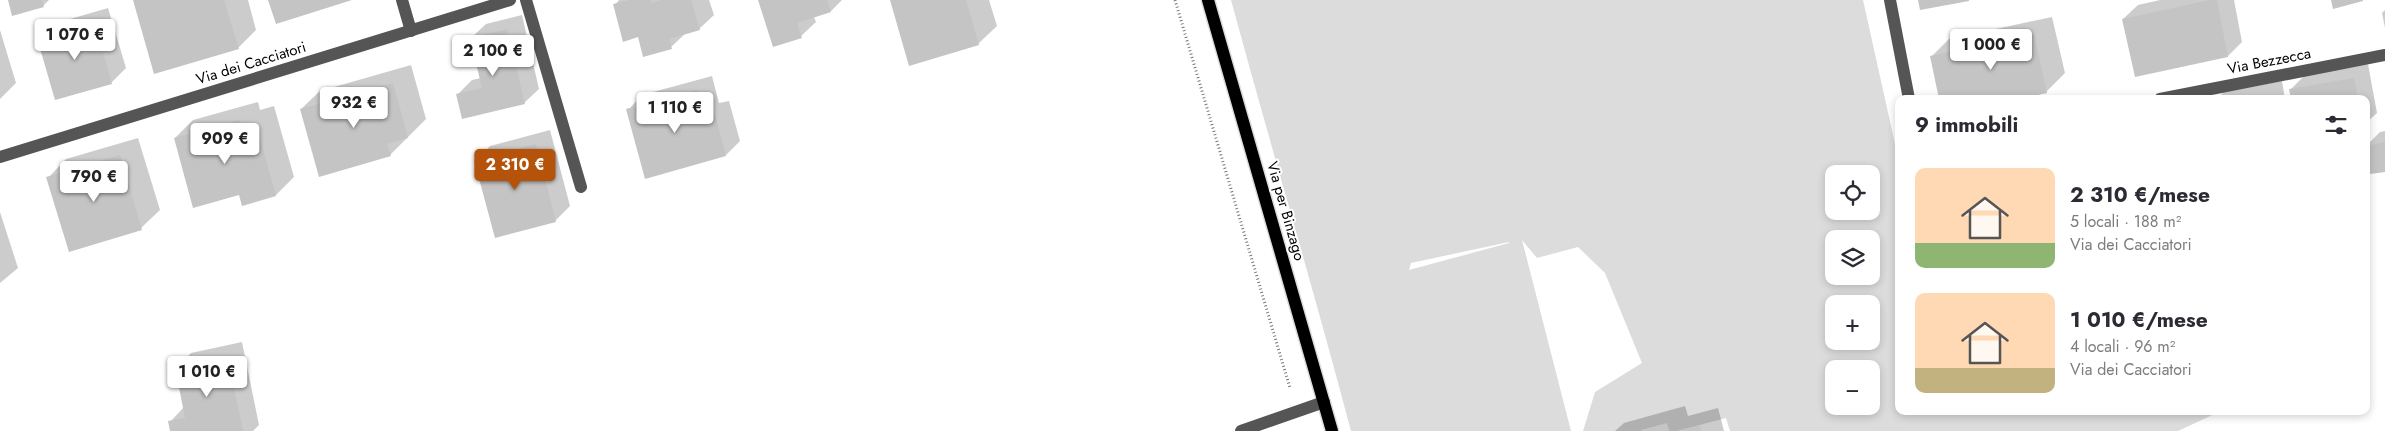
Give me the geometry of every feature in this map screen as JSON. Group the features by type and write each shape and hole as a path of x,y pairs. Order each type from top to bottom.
{"main road":[{"name":"Via per Binzago","path":"1208,0 1332,431"}],"street":[{"path":"402,0 410,32"},
{"name":"Via dei Cacciatori","path":"0,157 510,0"},
{"path":"526,0 581,187"},
{"path":"1890,0 1907,95"},
{"name":"Via Bezzecca","path":"2181,95 2385,56"},
{"path":"1241,431 1324,402"}],"path":[{"path":"1175,0 1296,412"}],"shaded area":[{"path":"1231,0 1863,0 1895,144 1895,415 2212,415 2178,431 1730,431 1726,418 1677,431 1583,431 1595,392 1642,363 1605,273 1578,247 1537,258 1522,240 1571,431 1351,431","holes":["1509,243 1409,270 1411,263"]}],"building":[{"path":"8,0 42,0 44,7 12,16"},
{"path":"133,0 224,0 239,49 154,74"},
{"path":"268,0 352,0 276,24"},
{"path":"629,0 651,0 652,3 661,0 691,0 700,30 669,39 672,49 643,57 638,37 623,42 613,4"},
{"path":"758,0 827,0 831,12 797,23 802,38 773,47"},
{"path":"890,0 966,0 979,45 909,66"},
{"path":"1918,0 1969,0 1969,1 1920,10"},
{"path":"2217,0 2228,57 2135,77 2122,19"},
{"path":"2331,0 2363,0 2363,1 2333,9"},
{"path":"94,21 112,84 55,100 37,38"},
{"path":"507,29 525,104 462,119 456,94 482,88 470,38"},
{"path":"2034,34 2047,93 2038,95 1938,95 1930,56"},
{"path":"2354,78 2357,95 2290,95 2289,89"},
{"path":"393,83 408,138 387,144 391,156 319,177 300,109"},
{"path":"697,90 705,117 715,114 726,156 645,179 626,109"},
{"path":"239,120 241,128 256,124 276,196 242,206 239,195 193,208 174,138"},
{"path":"2385,142 2385,172 2370,174 2370,145"},
{"path":"536,144 556,222 495,238 474,160"},
{"path":"120,155 142,230 69,252 46,177"},
{"path":"227,356 243,431 170,431 168,421 185,418 175,367"},
{"path":"1667,423 1669,431 1641,431 1641,430"},
{"path":"1700,425 1701,431 1681,431 1681,430"}]}
